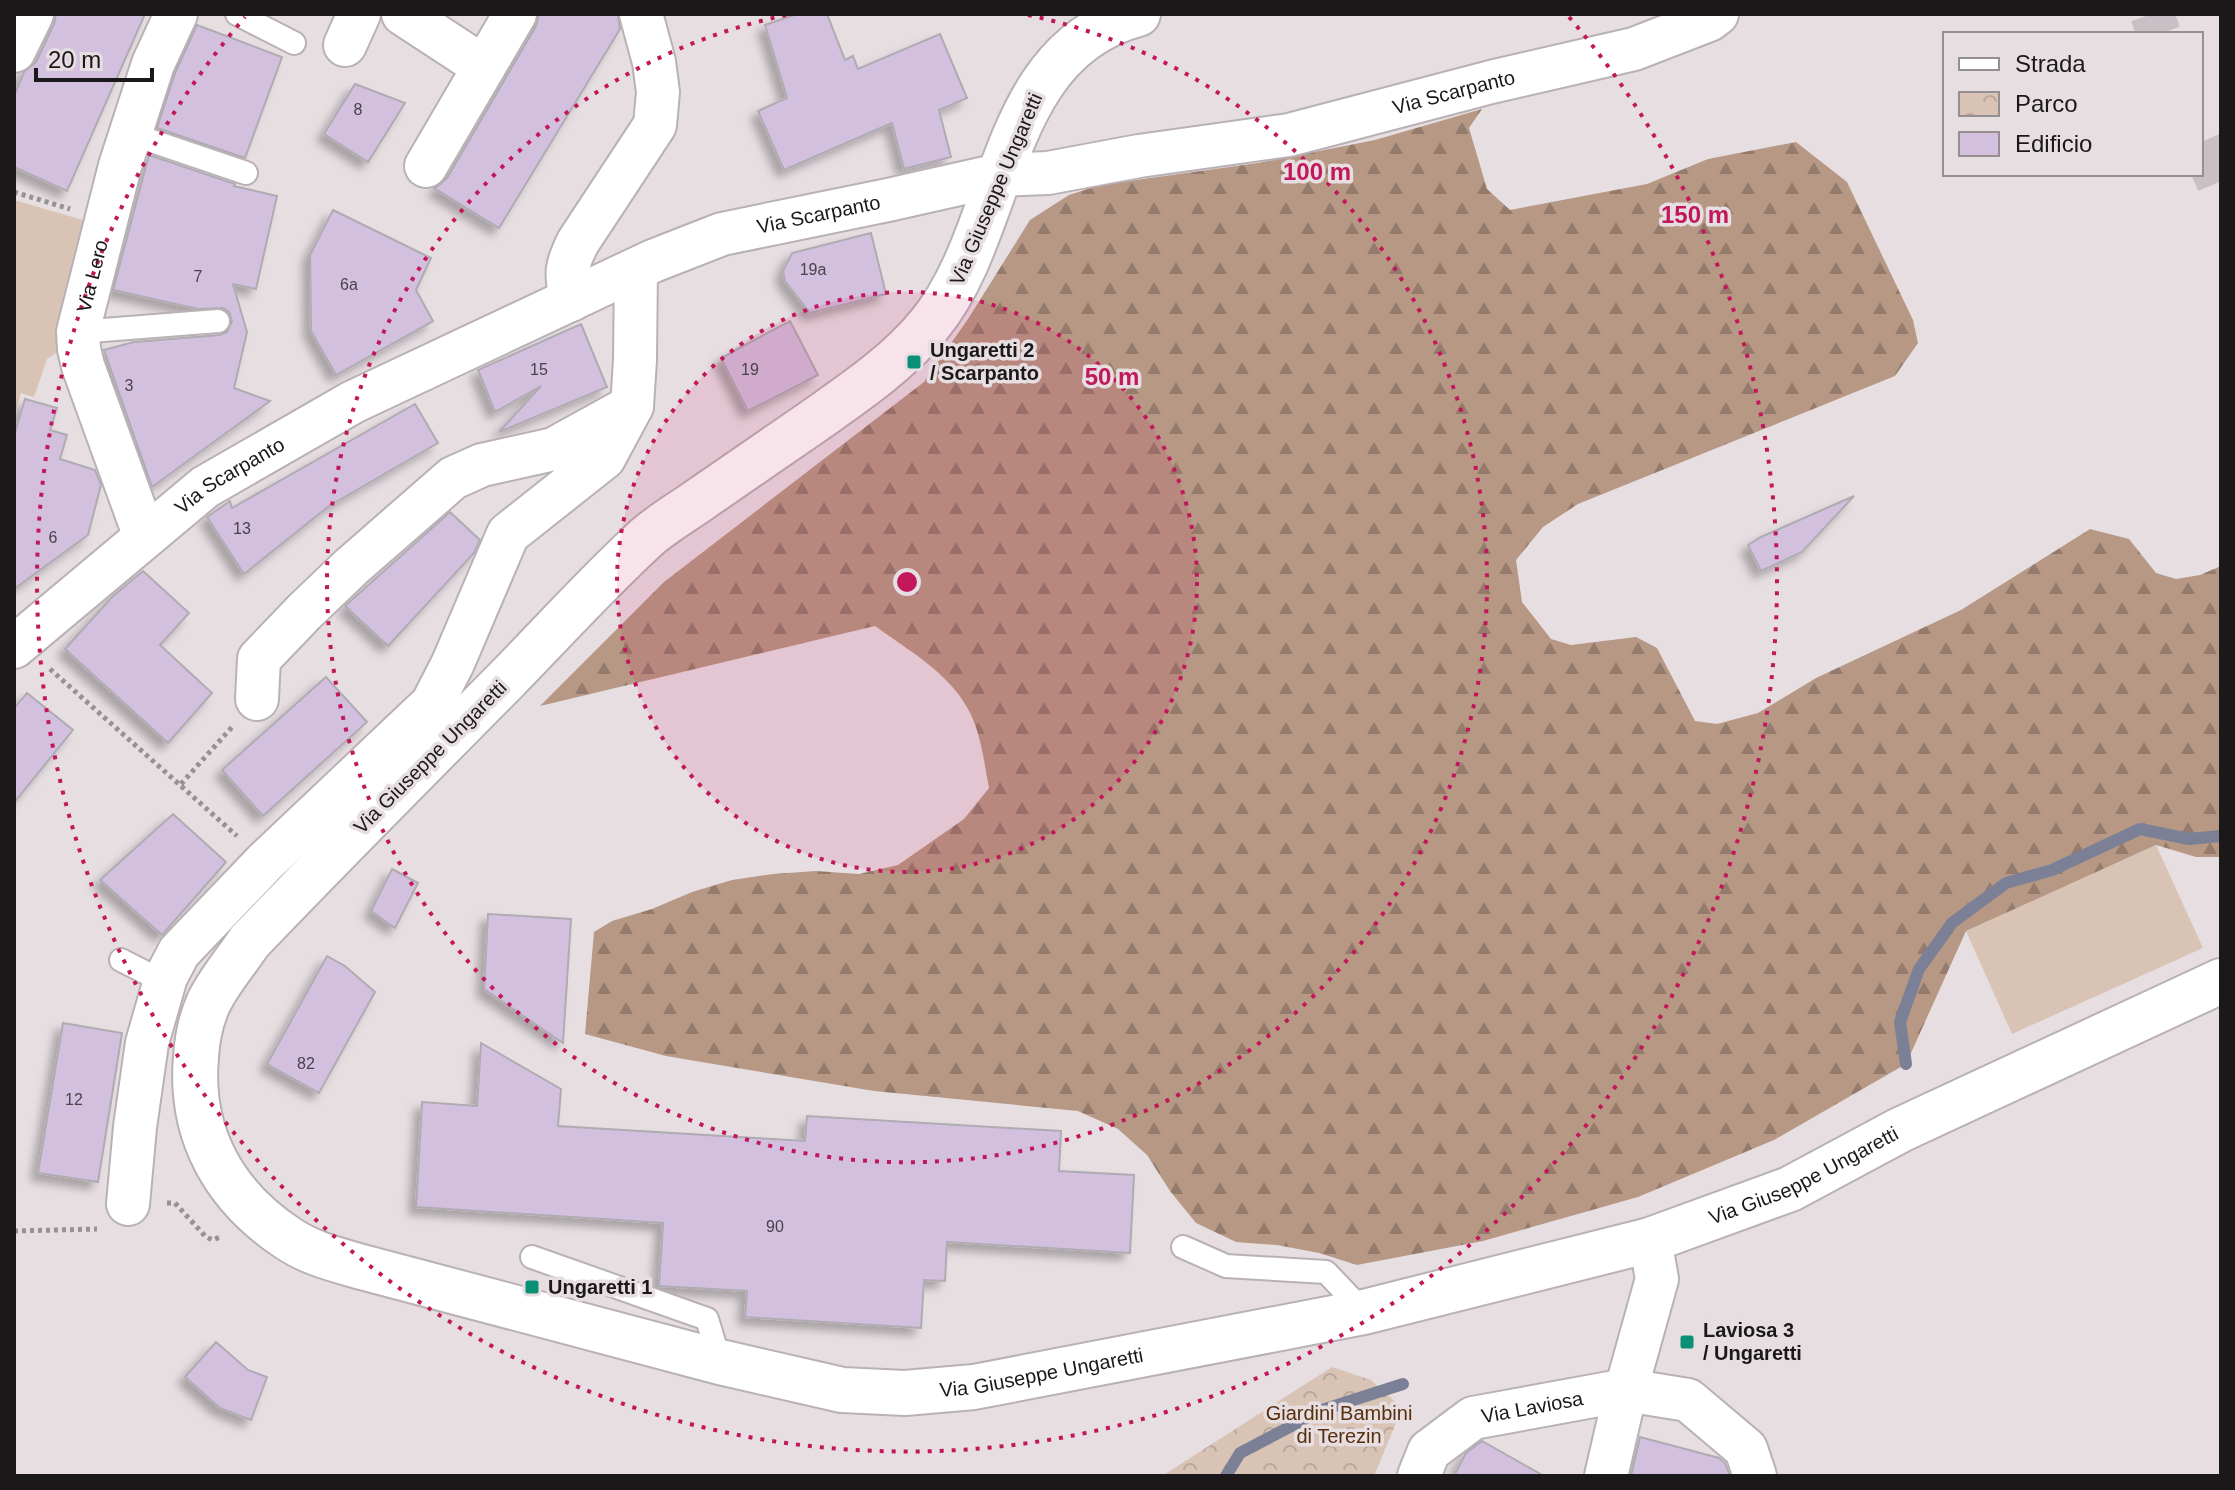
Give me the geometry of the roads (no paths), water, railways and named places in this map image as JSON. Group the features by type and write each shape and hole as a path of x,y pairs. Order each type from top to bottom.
{"street":[{"path":"14,51 32,14"},
{"name":"Via Lero","path":"145,537 83,366 78,332 120,166 153,64 176,14"},
{"path":"403,14 484,67"},
{"path":"426,166 515,14"},
{"path":"571,300 566,273 578,242 655,125 658,92 654,62 641,14"},
{"name":"Via Giuseppe Ungaretti","path":"1138,14 1092,34 1064,56 1044,81 1026,112 967,262 950,296 910,348 867,384 648,536 249,942 208,1004 197,1040 195,1071 196,1104 203,1135 238,1194 290,1240 316,1253 720,1362 842,1390 905,1393 974,1387 1364,1312 1650,1240 1790,1189 1900,1130 2221,981"},
{"name":"Via Scarpanto","path":"17,645 205,487 353,402 636,270 722,234 999,175 1048,173 1139,156 1289,135 1491,82 1634,49 1709,20 1717,14"},
{"path":"117,1216 135,1127 147,1043 164,982 179,952 265,862 432,704 453,663 508,534 604,458 632,406 636,270"},
{"path":"257,699 259,659 351,567 453,478 482,465 554,449 632,406"},
{"path":"1606,1476 1657,1279 1650,1240"},
{"name":"Via Laviosa","path":"1419,1476 1429,1451 1473,1418 1626,1390 1688,1400 1746,1449 1755,1476"}],"lane":[{"path":"237,14 294,43"},
{"path":"131,134 246,173"},
{"path":"78,332 218,321"},
{"path":"121,960 164,982"},
{"path":"1183,1247 1226,1266 1326,1272 1364,1312"},
{"path":"532,1257 707,1319 720,1362"}],"waterway":[{"path":"1906,1064 1900,1022 1919,969 1952,923 2006,883 2052,870 2140,829 2189,839 2221,836"},
{"path":"1226,1476 1240,1453 1322,1410 1403,1384"}],"tunnel":[{"path":"2152,14 2158,32"},
{"path":"2203,147 2221,188"}],"place":[{"name":"Ungaretti 2 / Scarpanto","path":"914,362"},
{"name":"Ungaretti 1","path":"532,1287"},
{"name":"Laviosa 3 / Ungaretti","path":"1687,1342"}],"park label":[{"name":"Giardini Bambini di Terezin","path":"1339,1424"}]}
